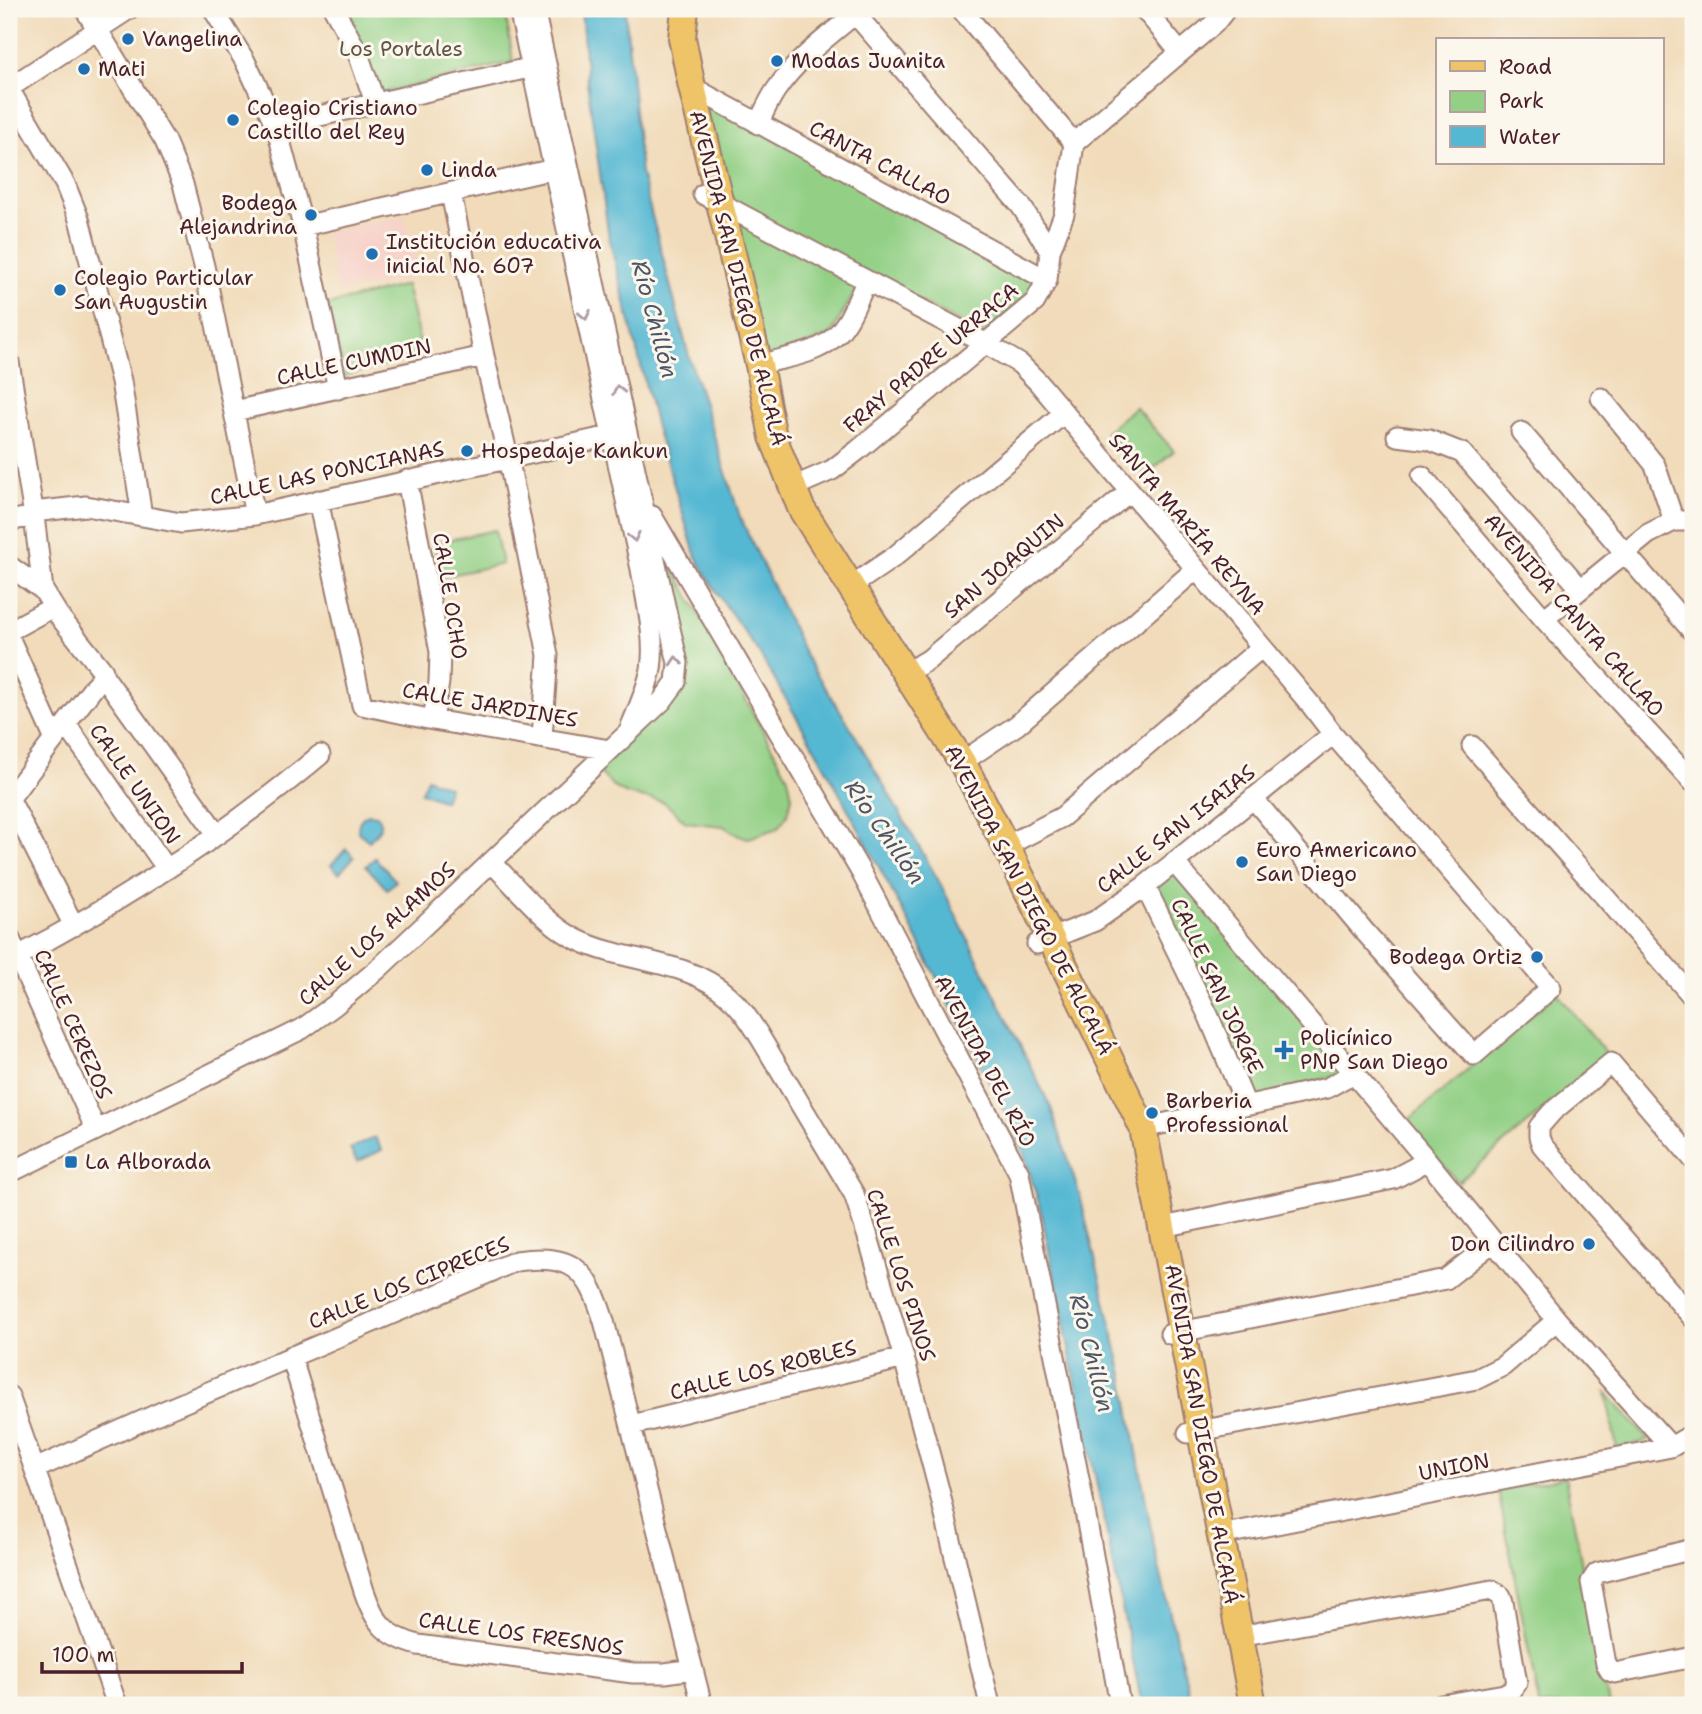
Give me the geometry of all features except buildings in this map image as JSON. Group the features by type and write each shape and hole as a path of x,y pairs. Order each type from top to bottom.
{"main road":[{"name":"AVENIDA SAN DIEGO DE ALCALÁ","path":"672,9 673,63 759,365 774,437 801,508 962,762 1006,846 1044,941 1123,1121 1143,1192 1176,1333 1237,1705"},
{"name":"AVENIDA SAN DIEGO DE ALCALÁ","path":"685,9 682,38 712,198 755,415 773,475 786,507 976,816 1143,1128 1163,1227 1176,1333"},
{"name":"AVENIDA SAN DIEGO DE ALCALÁ","path":"1194,1432 1220,1535 1253,1705"}],"street":[{"path":"85,9 164,141 183,184 204,266 255,515"},
{"path":"129,9 9,88 65,184 79,219 121,381 142,516"},
{"path":"213,9 245,61 276,126 303,226 338,389"},
{"path":"334,9 357,51 375,102"},
{"path":"519,9 554,169 619,433"},
{"path":"534,9 619,433 650,626 651,668 646,691 627,733"},
{"path":"961,9 1074,143 1215,23 1226,9"},
{"path":"1144,9 1179,51"},
{"path":"758,124 776,90 792,70 853,11 1021,206 1050,251"},
{"path":"276,126 533,67"},
{"name":"CANTA CALLAO","path":"692,88 1047,280"},
{"name":"FRAY PADRE URRACA","path":"793,487 832,470 857,451 1035,302 1047,280 1050,251 1064,215 1074,143"},
{"path":"303,226 554,169"},
{"path":"451,193 548,655 542,737"},
{"name":"SANTA MARÍA REYNA","path":"712,198 1020,364 1550,988 1474,1055 1365,932 1253,798"},
{"path":"759,365 819,348 831,341 848,319 866,282"},
{"name":"CALLE CUMDIN","path":"234,411 484,356"},
{"path":"9,362 12,395 46,591"},
{"path":"1544,619 1648,534 1684,521 1655,465 1601,398"},
{"path":"851,586 894,557 1064,413"},
{"path":"1521,432 1693,632"},
{"name":"CALLE LAS PONCIANAS","path":"9,521 86,506 187,523 255,515 619,433"},
{"name":"CALLE LOS ALAMOS","path":"9,1173 302,1030 378,969 662,701 676,682 678,663 642,500 619,433"},
{"path":"1397,436 1429,440 1462,453 1580,588"},
{"name":"AVENIDA CANTA CALLAO","path":"1422,475 1544,619 1693,782"},
{"name":"CALLE OCHO","path":"407,480 440,652 433,720"},
{"name":"SAN JOAQUIN","path":"906,673 928,660 1129,492"},
{"name":"CALLE JARDINES","path":"318,500 362,705 610,750"},
{"name":"AVENIDA DEL RÍO","path":"642,500 861,872 1019,1173 1120,1705"},
{"path":"9,554 46,591 217,834"},
{"path":"9,566 46,591"},
{"path":"962,762 1017,725 1195,570"},
{"path":"9,631 46,591"},
{"name":"CALLE UNION","path":"9,637 60,731 167,869"},
{"path":"1006,846 1062,817 1262,647"},
{"path":"74,926 9,798 103,675"},
{"name":"CALLE SAN ISAIAS","path":"1044,941 1095,921 1145,886 1332,734"},
{"path":"1472,746 1693,997"},
{"path":"12,947 74,926 167,869 284,786 320,755"},
{"name":"CALLE LOS PINOS","path":"491,862 558,928 576,940 600,950 682,970 705,979 726,993 743,1010 854,1194 904,1358 939,1490 990,1705"},
{"path":"1174,862 1426,1159 1557,1320 1671,1447"},
{"name":"CALLE SAN JORGE","path":"1145,886 1209,1017 1246,1105"},
{"name":"CALLE CEREZOS","path":"12,947 96,1130"},
{"path":"1693,1159 1611,1062 1552,1112 1539,1128 1542,1144 1693,1318"},
{"path":"1143,1128 1327,1088 1352,1074"},
{"path":"1163,1227 1393,1179 1426,1159"},
{"path":"1176,1333 1446,1279 1493,1242"},
{"name":"CALLE LOS CIPRECES","path":"35,1469 291,1356 516,1261 542,1258 565,1261 584,1275 595,1292 632,1425 702,1705"},
{"path":"1194,1432 1477,1379 1503,1366 1557,1320"},
{"name":"CALLE LOS FRESNOS","path":"291,1356 363,1591 382,1628 398,1639 418,1645 633,1673 665,1673 693,1669"},
{"name":"CALLE LOS ROBLES","path":"632,1425 904,1358"},
{"path":"9,1396 117,1705"},
{"name":"UNION","path":"1220,1535 1671,1447 1693,1434"},
{"path":"1693,1549 1597,1573 1591,1582 1606,1664 1610,1671 1615,1673 1693,1657"},
{"path":"1239,1636 1492,1590 1503,1602 1517,1683 1515,1689 1510,1693 1440,1705"}],"shaded area":[{"name":"Institución educativa inicial No. 607","path":"405,216 417,276 338,292 326,232"}],"green space":[{"name":"Los Portales","path":"338,9 505,9 513,62 378,94"},
{"path":"702,100 1038,281 1033,292 982,334 725,200"},
{"path":"727,213 860,283 830,336 763,359"},
{"path":"406,285 423,355 345,376 327,305"},
{"path":"1135,407 1174,451 1145,476 1106,432"},
{"path":"495,530 502,564 441,577 434,543"},
{"path":"658,539 788,777 792,797 787,815 778,828 749,838 739,836 723,826 686,822 664,802 627,794 614,787 597,770 686,685"},
{"path":"1174,868 1345,1073 1249,1101 1150,888"},
{"path":"1557,993 1608,1056 1458,1182 1405,1123"},
{"path":"1606,1393 1649,1440 1617,1449"},
{"path":"1565,1477 1609,1705 1539,1705 1498,1490"}],"water":[{"name":"Río Chillón","path":"581,9 625,9 641,174 689,357 740,517 807,659 848,723 941,885 1051,1108 1080,1196 1123,1375 1154,1546 1192,1705 1142,1705 1040,1207 1021,1145 908,921 821,759 759,653 719,596 696,557 656,427 609,238 587,82"},
{"path":"427,778 449,787 444,801 421,792"},
{"path":"369,814 377,815 380,826 369,841 358,832 358,826 363,817"},
{"path":"346,849 354,857 339,873 331,865"},
{"path":"375,858 396,881 387,889 366,866"},
{"path":"375,1137 382,1150 357,1162 350,1149"}],"place":[{"name":"Vangelina","path":"128,39"},
{"name":"Modas Juanita","path":"777,61"},
{"name":"Mati","path":"84,69"},
{"name":"Colegio Cristiano Castillo del Rey","path":"233,120"},
{"name":"Linda","path":"427,170"},
{"name":"Bodega Alejandrina","path":"311,215"},
{"name":"Institución educativa inicial No. 607","path":"372,254"},
{"name":"Colegio Particular San Augustin","path":"60,290"},
{"name":"Hospedaje Kankun","path":"467,451"},
{"name":"Euro Americano San Diego","path":"1242,862"},
{"name":"Bodega Ortiz","path":"1537,957"},
{"name":"Policínico PNP San Diego","path":"1284,1050"},
{"name":"Barberia Professional","path":"1152,1113"},
{"name":"La Alborada","path":"71,1162"},
{"name":"Don Cilindro","path":"1589,1244"}]}
